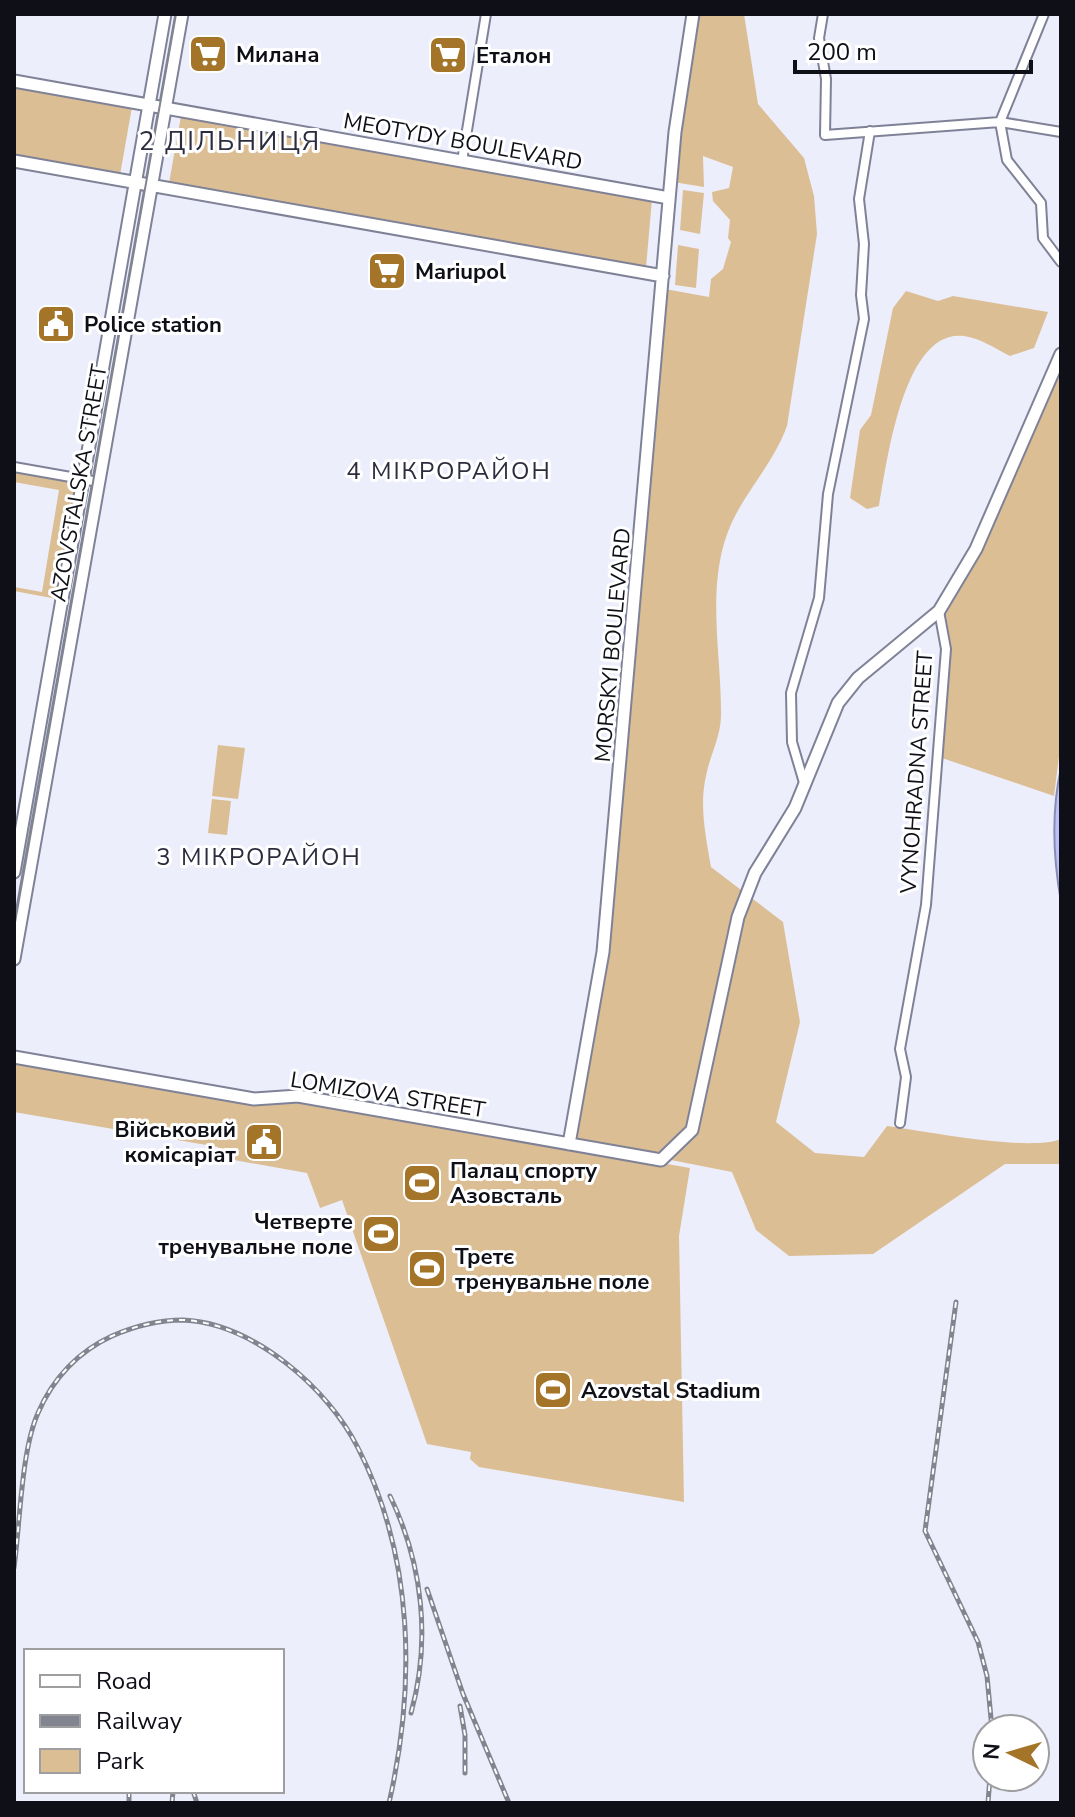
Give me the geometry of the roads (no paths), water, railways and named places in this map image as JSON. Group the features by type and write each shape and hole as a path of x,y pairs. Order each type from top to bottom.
{"street":[{"name":"AZOVSTALSKA STREET","path":"14,872 165,14"},
{"name":"AZOVSTALSKA STREET","path":"14,959 182,14"},
{"path":"462,161 486,14"},
{"name":"MORSKYI BOULEVARD","path":"569,1144 603,952 675,132 693,14"},
{"path":"823,14 819,38 820,63 826,79 825,135 1000,122 1061,132"},
{"path":"1044,14 1000,122 1007,160 1041,203 1043,238 1061,260"},
{"name":"MEOTYDY BOULEVARD","path":"14,81 669,198"},
{"path":"805,786 792,742 791,693 819,598 828,494 864,319 861,295 864,244 859,191 870,131"},
{"path":"14,161 663,276"},
{"path":"805,786 848,688 939,611 976,549 1061,354"},
{"path":"14,467 99,482"},
{"name":"VYNOHRADNA STREET","path":"900,1123 906,1077 900,1049 926,905 946,649 939,611"},
{"name":"LOMIZOVA STREET","path":"14,1057 254,1099 298,1096 661,1160 692,1130 738,917 755,873 787,825 805,786"}],"water":[{"path":"1061,768 1061,902 1054,835"}],"tram line":[{"path":"14,928 176,14"}],"railway":[{"path":"956,1302 925,1531 978,1642 987,1676 990,1713"},
{"path":"14,1568 32,1429 51,1388 78,1358 121,1332 174,1320 209,1324 261,1346 308,1382 345,1425 377,1490 390,1533 400,1577 406,1668 398,1758 389,1803"},
{"path":"390,1496 410,1548 420,1603 421,1658 411,1713"},
{"path":"427,1589 463,1694 509,1803"},
{"path":"460,1706 465,1735 465,1773"},
{"path":"129,1793 129,1803"},
{"path":"172,1803 173,1793"},
{"path":"194,1793 197,1803"},
{"path":"988,1803 989,1793"}],"place":[{"name":"Милана","path":"208,54"},
{"name":"Еталон","path":"448,55"},
{"name":"Mariupol","path":"387,271"},
{"name":"Police station","path":"56,324"},
{"name":"Військовий комісаріат","path":"264,1142"},
{"name":"Палац спорту Азовсталь","path":"422,1183"},
{"name":"Четверте тренувальне поле","path":"381,1234"},
{"name":"Третє тренувальне поле","path":"427,1269"},
{"name":"Azovstal Stadium","path":"553,1390"}],"district":[{"name":"2 ДІЛЬНИЦЯ","path":"230,141"},
{"name":"4 МІКРОРАЙОН","path":"449,471"},
{"name":"3 МІКРОРАЙОН","path":"259,857"}]}
